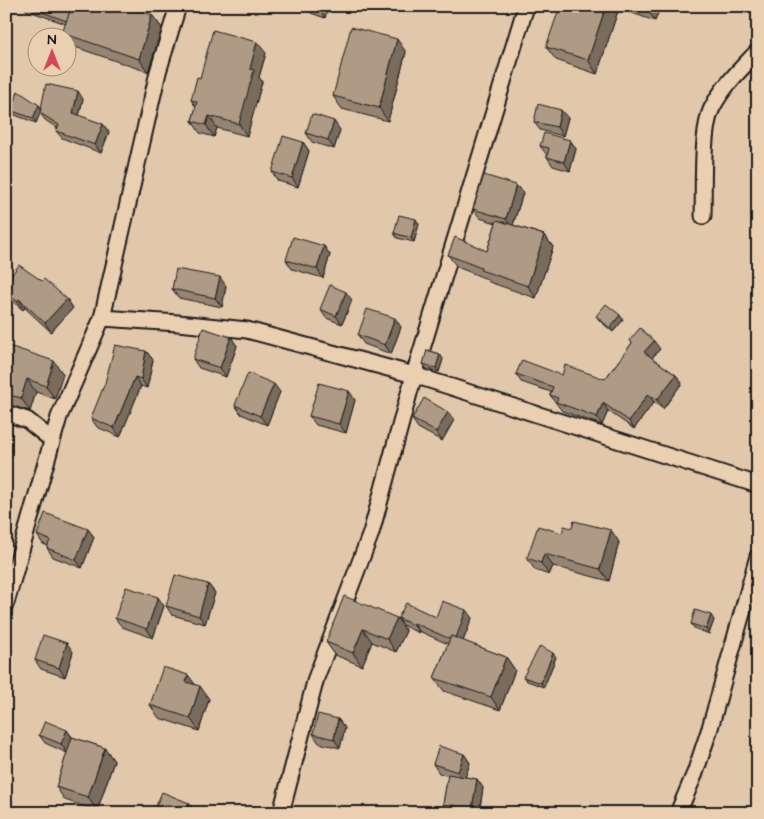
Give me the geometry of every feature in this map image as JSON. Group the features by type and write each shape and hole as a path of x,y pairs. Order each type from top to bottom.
{"street":[{"path":"6,603 59,417 102,318 158,72 178,6"},
{"path":"281,813 316,678 371,533 414,375 526,6"},
{"path":"703,216 706,128 711,110 723,89 758,51"},
{"path":"102,318 247,330 414,375 758,485"},
{"path":"6,413 27,420 52,440"},
{"path":"678,813 695,773 710,728 758,556"}],"building":[{"path":"25,6 64,6 71,9 67,21"},
{"path":"72,6 126,6 152,15 139,59 78,38 78,28 64,28"},
{"path":"560,6 606,6 588,60 546,47"},
{"path":"632,6 651,6 649,12"},
{"path":"351,27 397,39 379,108 333,96"},
{"path":"213,30 257,42 250,69 254,70 239,124 209,116 206,125 192,121 197,102 191,100 197,77 200,78"},
{"path":"46,84 78,91 73,113 103,124 95,145 56,131 59,125 40,113"},
{"path":"18,91 39,105 33,118 12,111"},
{"path":"538,104 561,110 557,127 534,122"},
{"path":"312,114 334,121 328,140 306,133"},
{"path":"544,133 570,140 564,162 547,157 549,148 540,146"},
{"path":"283,136 303,142 292,178 272,172"},
{"path":"484,175 516,185 506,219 473,209"},
{"path":"399,215 416,219 411,238 394,233"},
{"path":"497,220 544,235 528,286 480,270 481,268 448,255 455,237 487,251"},
{"path":"293,237 324,246 317,269 286,260"},
{"path":"19,265 42,281 44,279 67,299 45,323 19,299 17,301 6,293 6,282"},
{"path":"176,269 220,277 215,298 172,289"},
{"path":"330,285 346,292 336,316 320,309"},
{"path":"606,304 620,315 610,328 596,316"},
{"path":"367,309 395,318 385,345 358,335"},
{"path":"203,328 231,337 220,368 193,359"},
{"path":"640,328 654,341 644,352 676,375 657,400 648,394 629,421 603,403 597,417 556,402 558,398 550,395 553,387 516,374 522,360 562,375 565,365 605,379 632,343 630,340"},
{"path":"6,345 54,361 46,386 27,379 21,398 6,394"},
{"path":"115,345 146,351 141,379 135,377 114,428 91,418 105,383"},
{"path":"427,350 440,354 436,368 423,364"},
{"path":"248,373 274,384 260,416 235,405"},
{"path":"319,383 349,391 339,424 309,416"},
{"path":"424,398 448,412 436,432 412,419"},
{"path":"45,513 88,529 76,560 47,548 50,540 37,535"},
{"path":"574,521 611,530 600,569 544,554 541,563 527,558 538,526 562,533 564,526 572,528"},
{"path":"175,575 208,584 199,616 166,606"},
{"path":"126,587 158,597 147,629 115,618"},
{"path":"344,596 397,618 387,639 363,629 353,653 326,642"},
{"path":"442,601 466,610 456,638 451,636 450,639 398,618 406,603 436,617"},
{"path":"695,610 711,615 706,629 691,624"},
{"path":"43,635 67,643 59,668 35,660"},
{"path":"451,636 506,657 491,697 434,678"},
{"path":"540,646 553,653 541,683 523,677"},
{"path":"163,667 188,675 186,682 200,686 190,718 150,705"},
{"path":"318,714 338,719 334,739 313,734"},
{"path":"45,721 67,730 61,744 39,735"},
{"path":"72,737 105,748 88,797 56,787"},
{"path":"439,746 464,754 458,772 433,764"},
{"path":"448,774 477,779 472,809 443,804"},
{"path":"162,792 189,803 185,813 153,813"}]}
